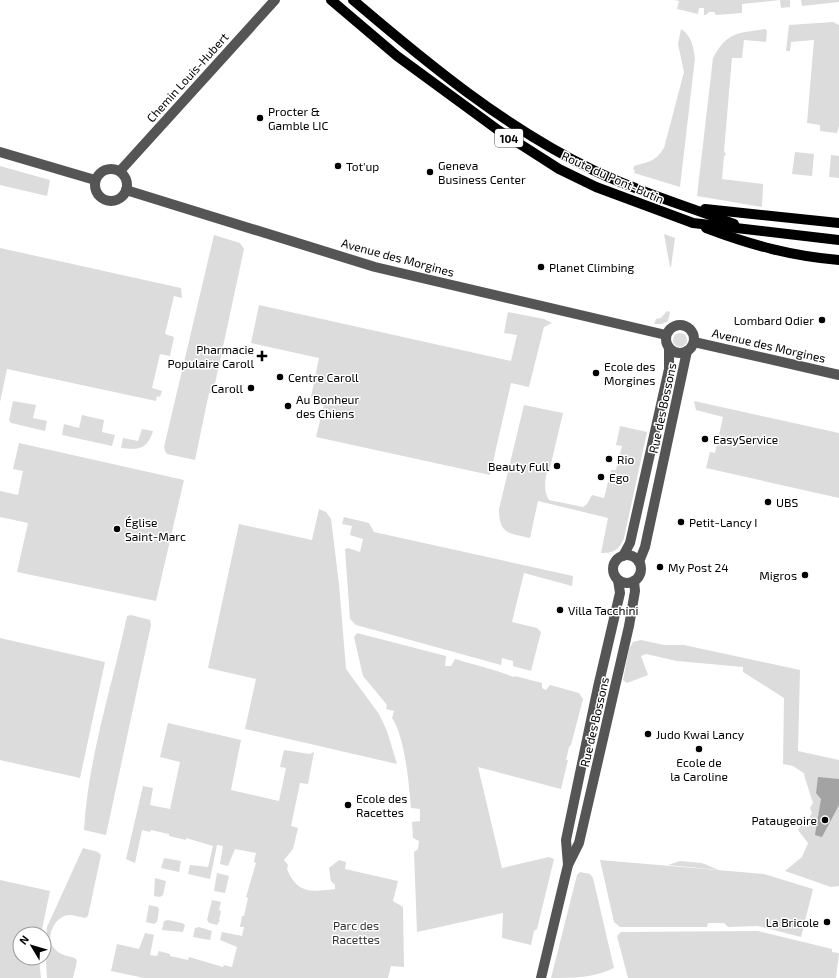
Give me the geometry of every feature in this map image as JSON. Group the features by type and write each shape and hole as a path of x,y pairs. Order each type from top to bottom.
{"main road":[{"name":"Route du Pont-Butin","path":"331,0 401,58 477,116 532,154 596,186 693,223 839,240"},
{"name":"Route du Pont-Butin","path":"353,0 412,50 429,61 490,108 540,142 594,170 679,204 746,228"},
{"path":"695,209 740,212 839,223"},
{"path":"693,223 772,250 804,257 839,260"}],"street":[{"name":"Chemin Louis-Hubert","path":"120,171 275,0"},
{"path":"0,152 95,180"},
{"path":"115,169 120,171 126,180 126,190 124,195 116,201 105,200 95,190 95,180 98,175 105,170 115,169"},
{"name":"Avenue des Morgines","path":"126,190 381,269 666,335"},
{"path":"673,326 686,326 693,332 694,342 687,351 678,353 669,348 666,344 666,335 673,326"},
{"name":"Avenue des Morgines","path":"694,342 839,375"},
{"name":"Rue des Bossons","path":"623,556 630,544 640,503 669,369 669,348"},
{"name":"Rue des Bossons","path":"639,562 645,547 687,351"},
{"path":"623,556 632,556 639,562 641,572 634,581 626,583 618,580 615,576 613,567 615,562 623,556"},
{"name":"Rue des Bossons","path":"568,865 566,840 568,827 620,593 618,580"},
{"name":"Rue des Bossons","path":"541,978 568,865 579,843 629,626 635,591 634,581"},
{"path":"568,827 582,830"}],"green space":[{"path":"674,0 780,0 742,4 742,13 716,15 714,12 709,12 704,15 704,8 699,8 698,14 677,9 679,1"},
{"path":"780,0 790,0 790,7 781,8"},
{"path":"801,0 839,0 839,2 802,6"},
{"path":"833,22 839,25 839,126 837,133 820,131 820,125 807,123 814,40 791,42 790,51 786,51 789,25"},
{"path":"681,29 690,38 695,58 680,187 634,173 635,170 633,169 634,166 654,159 664,148 684,72 678,44"},
{"path":"765,29 767,31 766,42 744,40 742,58 732,58 724,151 726,155 724,156 722,179 763,184 762,207 697,196 713,58 718,49 728,38 740,33"},
{"path":"795,152 814,154 812,176 792,174"},
{"path":"831,155 839,156 839,178 829,177"},
{"path":"0,166 50,180 47,196 0,185"},
{"path":"664,234 675,238 671,267 670,267"},
{"path":"214,235 240,243 244,249 213,393 209,393 195,460 167,454 164,447"},
{"path":"0,248 181,288 182,298 174,296 165,334 174,337 170,356 160,354 152,388 162,391 160,397 157,396 156,401 7,369 0,402"},
{"path":"259,305 511,361 517,335 504,333 508,312 544,319 552,323 544,327 529,387 511,383 490,475 316,437 325,400 311,397 319,358 251,343"},
{"path":"667,311 670,312 668,321 662,324 654,324 656,319 661,318"},
{"path":"677,333 683,333 687,337 687,343 683,347 677,347 673,343 673,337"},
{"path":"13,401 36,405 33,418 47,421 45,431 11,423 9,420"},
{"path":"694,401 839,433 839,498 706,468 710,452 715,453 723,417 696,410"},
{"path":"524,405 563,413 550,468 548,468 546,476 545,489 549,500 583,507 587,504 592,495 604,498 611,470 616,470 622,446 616,445 620,426 647,432 624,538 616,550 601,553 608,518 538,501 530,538 516,535 506,531 503,528 499,517 499,509"},
{"path":"82,415 104,420 102,432 115,435 112,446 62,435 64,424 79,428"},
{"path":"142,429 153,431 151,437 145,445 137,449 121,448 123,438 138,441"},
{"path":"19,443 184,480 156,601 17,572 28,523 0,517 0,491 18,495 23,471 13,469"},
{"path":"319,509 326,512 331,519 339,584 346,669 379,714 387,731 397,764 245,729 256,679 208,668 239,524 312,540"},
{"path":"344,517 369,523 374,532 573,576 572,586 524,573 512,622 537,628 541,632 531,671 513,666 513,661 502,658 501,665 356,625 350,619 345,549 348,548 360,552 363,539 350,535 352,526 342,524"},
{"path":"131,615 150,620 151,625 106,835 84,830 86,803 101,723 127,616"},
{"path":"357,633 446,656 445,666 451,666 455,659 514,677 542,683 542,688 546,690 550,685 579,693 583,699 571,745 569,747 566,760 568,760 561,789 478,767 502,868 549,857 554,859 537,929 534,931 531,945 502,938 503,913 417,932 414,852 418,849 419,841 413,838 412,822 420,821 420,809 411,808 408,774 403,748 392,718 394,711 386,709 387,705 363,676 354,637"},
{"path":"0,638 105,662 80,778 0,760"},
{"path":"641,640 664,645 684,645 800,670 798,751 839,760 839,886 831,887 785,871 802,857 808,843 798,830 804,820 807,822 812,813 810,808 813,803 804,775 805,774 793,766 783,764 784,698 743,672 743,667 677,661 646,654 641,656 648,675 627,683 623,680 629,649 633,642"},
{"name":"Parc des Racettes","path":"168,723 241,740 231,790 279,801 286,768 280,767 284,750 310,754 314,752 308,784 300,783 291,826 298,828 293,849 284,860 288,865 287,869 295,883 306,890 312,891 335,889 335,885 331,881 329,868 339,860 346,862 345,869 398,881 393,901 403,907 404,967 391,966 388,978 144,978 111,971 117,944 139,949 145,933 154,935 150,955 157,956 159,951 170,954 170,956 188,960 189,957 223,967 224,965 232,967 237,947 220,940 222,932 242,936 244,927 240,927 248,898 246,897 256,863 254,862 256,853 235,849 228,866 220,864 223,846 217,845 210,879 188,874 190,865 208,867 213,846 186,838 186,840 169,836 169,834 151,830 150,832 142,830 135,863 126,859 143,786 153,788 150,805 170,809 180,762 160,757"},
{"path":"83,848 98,852 101,855 88,916 85,918 71,915 64,916 59,919 52,929 52,926 47,926"},
{"path":"164,858 181,861 179,872 161,868"},
{"path":"600,860 764,874 813,889 801,937 758,926 728,927 724,923 708,923 707,927 620,927 614,922"},
{"path":"680,861 702,863 719,870 668,865"},
{"path":"580,872 590,874 593,878 614,968 591,976 551,978 577,875"},
{"path":"217,873 229,876 225,893 214,891"},
{"path":"155,878 166,881 163,895 160,897 154,896"},
{"path":"0,880 50,891 43,926 12,926 12,966 40,966 41,978 0,978"},
{"path":"212,900 221,902 219,910 221,911 220,920 217,925 209,923 207,920"},
{"path":"149,905 158,907 159,910 157,922 154,924 146,922"},
{"path":"168,920 185,925 183,932 162,930 164,921"},
{"path":"199,927 212,931 210,940 193,937 195,928"},
{"path":"758,931 832,949 832,952 839,953 836,978 628,978 617,936 621,932"},
{"path":"52,945 59,953 75,958 77,961 73,978 47,978 46,966 52,966"}],"shaded area":[{"name":"Pataugeoire","path":"818,777 839,779 839,805 822,837 815,835 821,799 816,793"}],"place":[{"name":"Procter & Gamble LIC","path":"260,118"},
{"name":"Tot'up","path":"338,166"},
{"name":"Geneva Business Center","path":"430,172"},
{"name":"Planet Climbing","path":"541,267"},
{"name":"Lombard Odier","path":"822,320"},
{"name":"Pharmacie Populaire Caroll","path":"262,356"},
{"name":"Ecole des Morgines","path":"596,373"},
{"name":"Centre Caroll","path":"280,377"},
{"name":"Caroll","path":"251,388"},
{"name":"Au Bonheur des Chiens","path":"288,406"},
{"name":"EasyService","path":"705,439"},
{"name":"Rio","path":"609,459"},
{"name":"Beauty Full","path":"557,466"},
{"name":"Ego","path":"601,477"},
{"name":"UBS","path":"768,502"},
{"name":"Petit-Lancy I","path":"681,522"},
{"name":"Église Saint-Marc","path":"117,529"},
{"name":"My Post 24","path":"660,567"},
{"name":"Migros","path":"805,575"},
{"name":"Villa Tacchini","path":"560,610"},
{"name":"Judo Kwai Lancy","path":"648,734"},
{"name":"Ecole de la Caroline","path":"699,749"},
{"name":"Ecole des Racettes","path":"348,805"},
{"name":"Pataugeoire","path":"825,820"},
{"name":"La Bricole","path":"827,922"}]}
